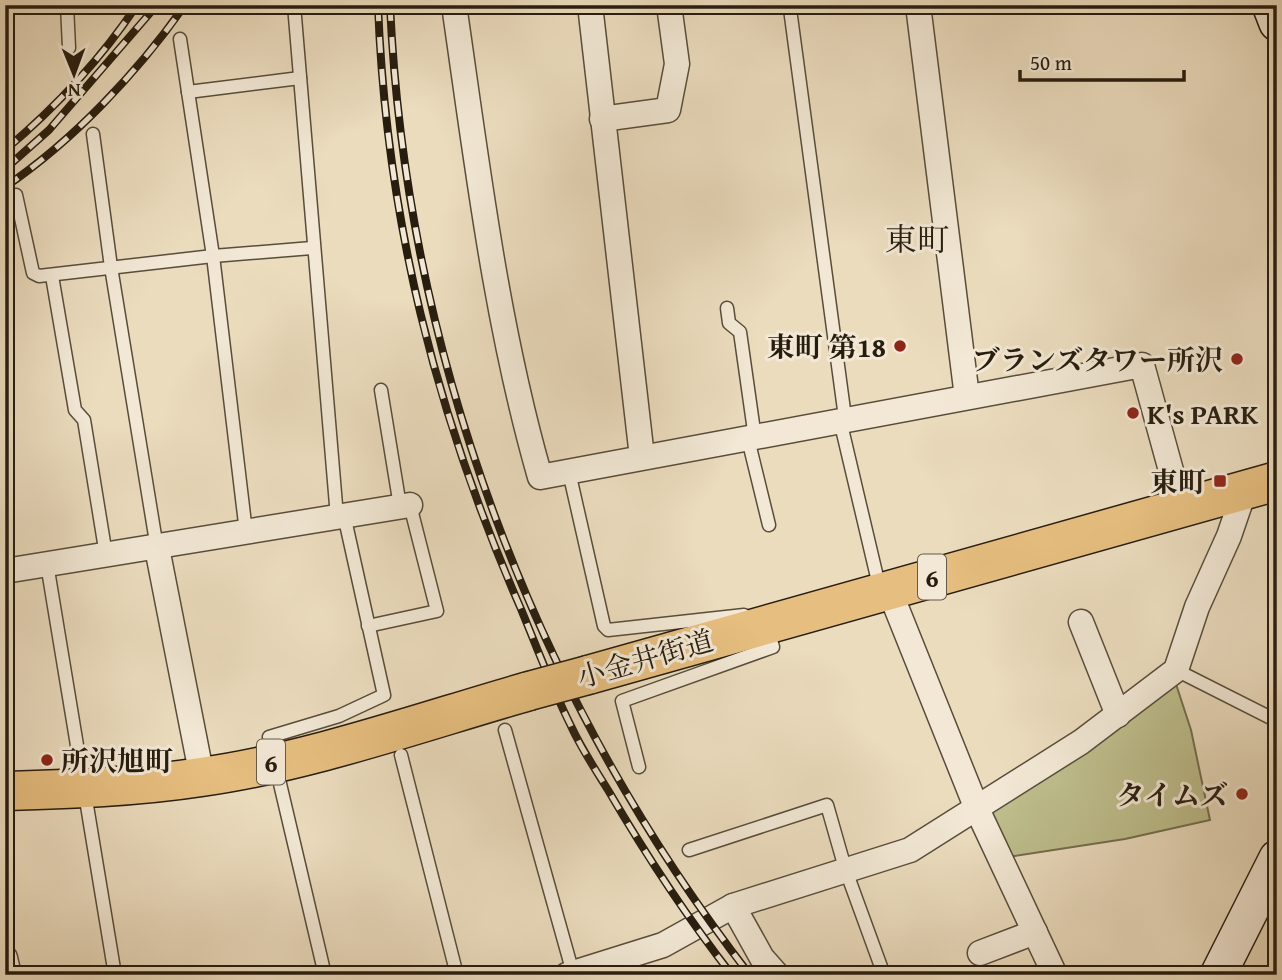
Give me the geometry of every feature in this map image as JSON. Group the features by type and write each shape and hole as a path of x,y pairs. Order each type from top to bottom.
{"main road":[{"name":"小金井街道","path":"5,791 83,788 202,777 273,762 1261,485"}],"street":[{"path":"454,5 482,201 520,407 540,477 844,423 1142,365 1181,507"},
{"path":"590,5 642,457"},
{"path":"603,119 668,110 677,64 670,5"},
{"path":"918,5 967,397"},
{"path":"1270,5 1277,23"},
{"path":"570,974 631,966 733,906 845,868 910,850 978,809 1118,715 1176,670 1197,607 1230,536 1261,485"},
{"path":"5,571 405,505"},
{"path":"157,548 202,777"},
{"path":"886,590 894,601 978,809 1055,975"},
{"path":"1081,622 1118,715"},
{"path":"1218,975 1277,858"},
{"path":"733,906 762,958 777,975"},
{"path":"980,953 1035,932"},
{"path":"5,958 9,975"}],"lane":[{"path":"66,5 69,48"},
{"path":"294,5 312,248 340,516 384,695 339,716 269,737 280,793 284,798 325,975"},
{"path":"793,5 790,9 844,423 877,577 886,590"},
{"path":"180,39 213,256 246,532"},
{"path":"188,92 300,78"},
{"path":"93,134 111,267 157,548"},
{"path":"16,195 33,273 52,276 213,256 312,248"},
{"path":"52,276 75,410 84,421 106,555"},
{"path":"727,308 729,323 740,332 751,439 769,525"},
{"path":"368,626 437,611 405,505 381,390"},
{"path":"569,472 604,626 608,630 729,615 754,615 766,624 774,647 622,701 639,767"},
{"path":"47,564 115,975"},
{"path":"1176,670 1277,721"},
{"path":"505,730 570,974"},
{"path":"401,755 457,975"},
{"path":"689,850 827,805 845,868 884,975"}],"green space":[{"path":"1175,681 1191,730 1210,820 1125,839 1008,857 984,813"}],"railway":[{"path":"5,150 76,82 108,45 137,5"},
{"path":"5,169 49,130 157,5"},
{"path":"5,187 80,127 103,104 146,56 185,5"},
{"path":"378,5 383,84 404,239 441,389 464,463 545,668 579,742 667,885 732,975"},
{"path":"390,5 401,136 423,265 454,393 495,517 546,639 605,756 673,868 750,975"}],"place":[{"name":"東町 第18","path":"900,346"},
{"name":"ブランズタワー所沢","path":"1237,359"},
{"name":"K's PARK","path":"1133,413"},
{"name":"東町","path":"1220,481"},
{"name":"所沢旭町","path":"47,760"},
{"name":"タイムズ","path":"1242,794"}],"district":[{"name":"東町","path":"917,239"}]}
